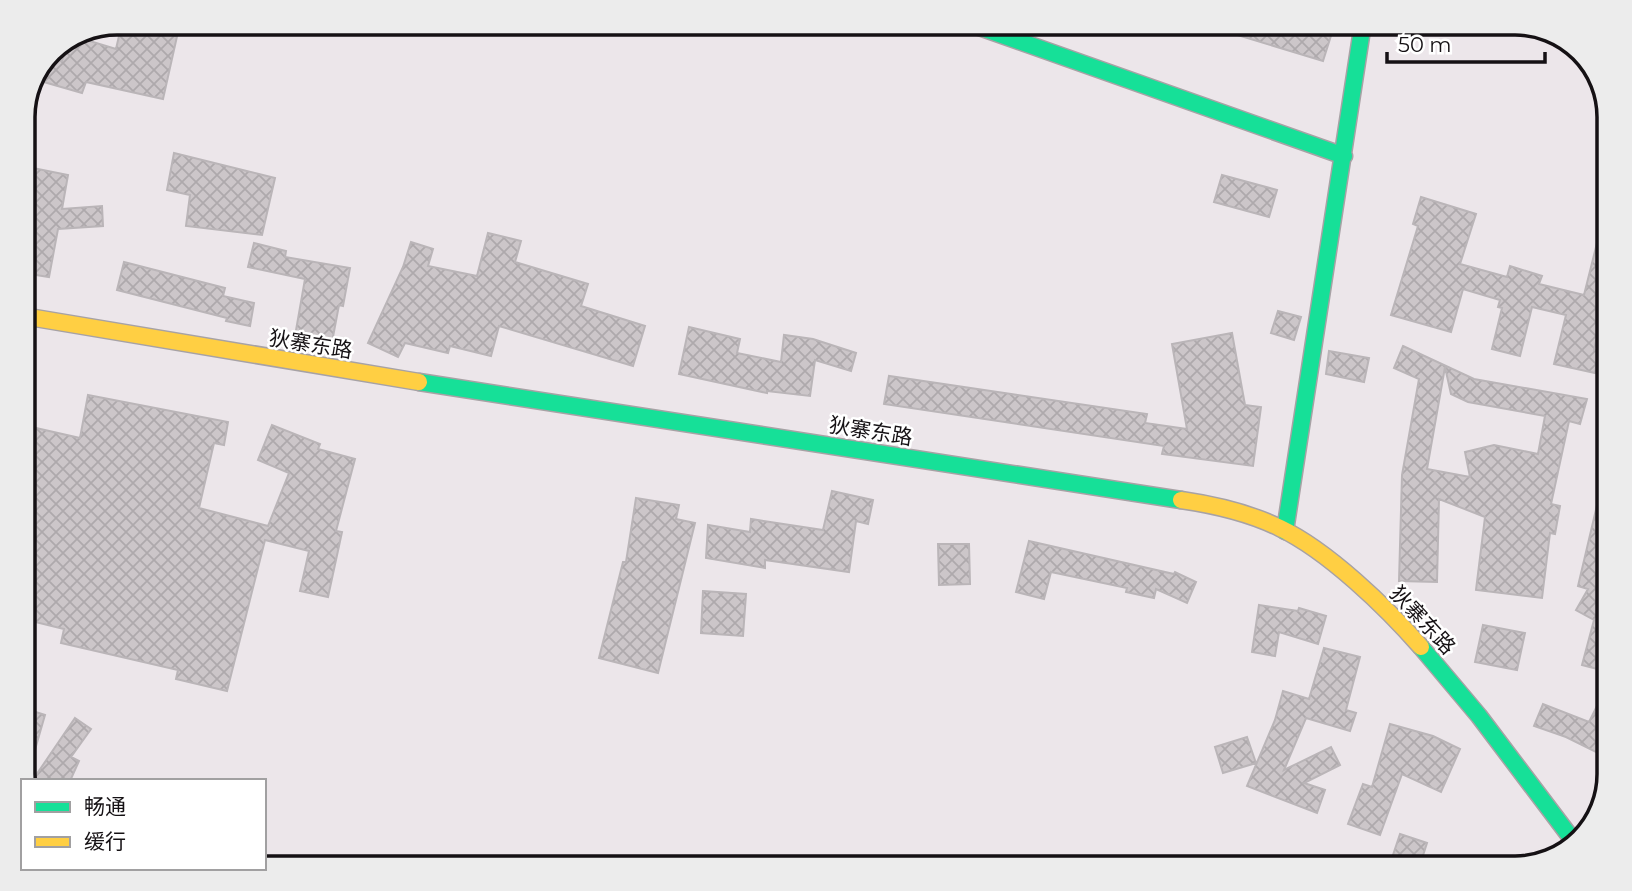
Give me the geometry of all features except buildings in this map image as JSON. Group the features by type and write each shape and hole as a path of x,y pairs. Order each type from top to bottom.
{"street":[{"path":"1002,35 1344,156"},
{"path":"1285,531 1361,35"},
{"name":"狄寨东路","path":"35,318 341,370 1213,505 1285,531 1354,579 1427,650 1569,836"}],"traffic: fast":[{"path":"1002,35 1344,156"},
{"path":"1285,531 1361,35"},
{"path":"419,382 1181,500"},
{"path":"1421,647 1479,716 1569,836"}],"traffic: slow":[{"path":"35,318 419,382"},
{"path":"1181,500 1244,514 1298,538 1355,581 1421,647"}]}
